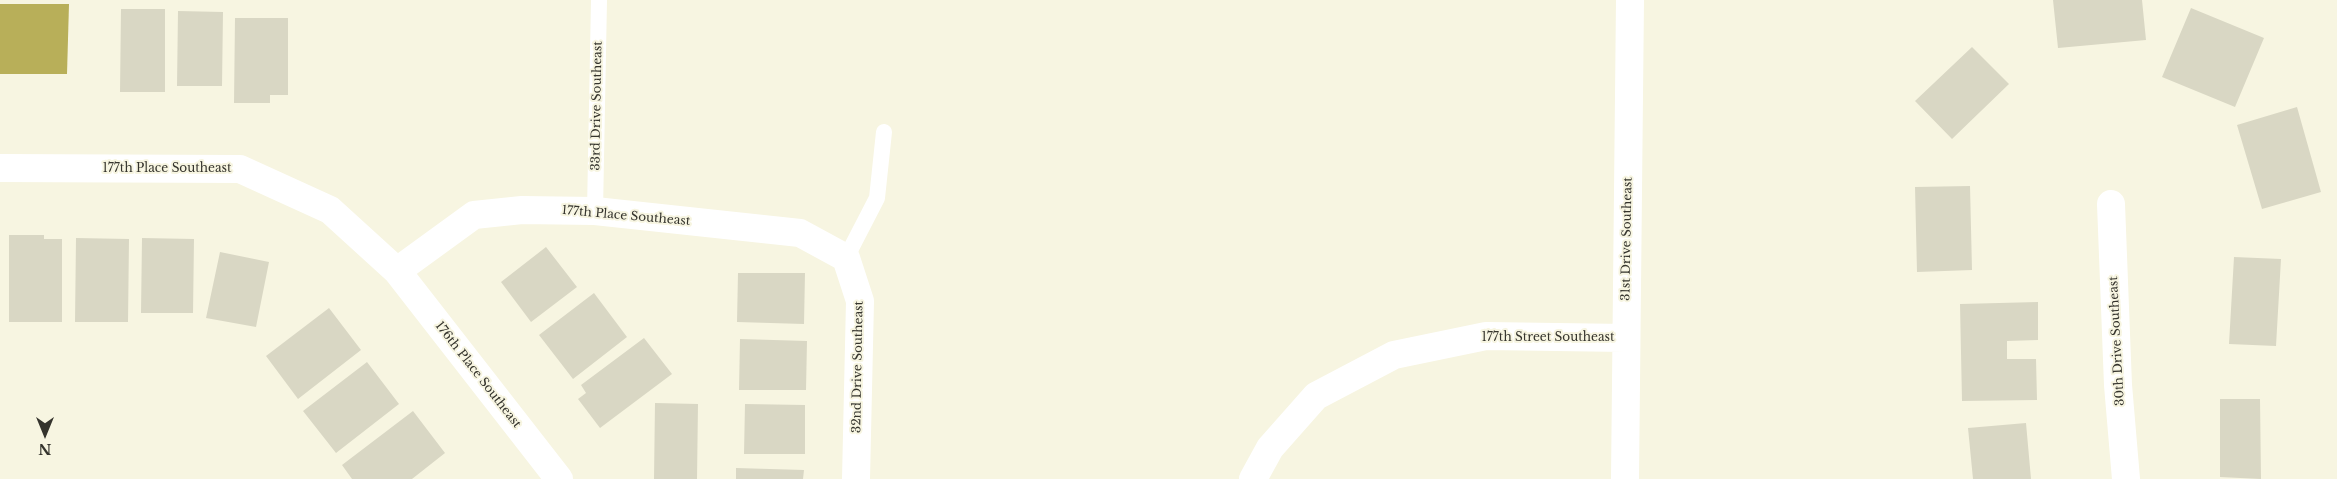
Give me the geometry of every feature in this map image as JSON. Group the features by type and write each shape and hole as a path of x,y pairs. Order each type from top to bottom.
{"street":[{"name":"31st Drive Southeast","path":"1625,479 1630,0"},
{"name":"177th Place Southeast","path":"0,168 240,169 330,210 397,271 474,215 522,210 595,211 800,233 846,258"},
{"name":"30th Drive Southeast","path":"2112,204 2118,385 2126,479"},
{"name":"32nd Drive Southeast","path":"846,258 860,301 856,479"},
{"name":"176th Place Southeast","path":"397,271 559,479"},
{"name":"177th Street Southeast","path":"1253,479 1270,448 1316,396 1394,355 1486,336 1626,338"}],"lane":[{"name":"33rd Drive Southeast","path":"595,211 599,0"},
{"path":"846,258 877,198 884,132"}],"shaded area":[{"path":"0,4 69,4 67,74 0,74"}],"building":[{"path":"2053,0 2142,0 2146,40 2058,48"},
{"path":"2191,8 2264,38 2235,107 2162,77"},
{"path":"121,9 165,9 165,92 120,92"},
{"path":"178,11 223,12 222,86 177,86"},
{"path":"235,18 288,18 288,95 270,95 270,103 234,103"},
{"path":"1972,47 2009,84 1952,139 1915,101"},
{"path":"2297,107 2321,192 2262,209 2237,125"},
{"path":"1970,186 1972,270 1917,272 1915,187"},
{"path":"9,235 44,235 44,239 62,239 62,322 9,322"},
{"path":"76,238 129,239 128,322 75,322"},
{"path":"142,238 194,239 193,313 141,313"},
{"path":"546,247 577,287 531,322 501,282"},
{"path":"220,252 269,262 256,327 206,318"},
{"path":"2234,257 2281,259 2276,346 2229,344"},
{"path":"738,273 805,273 804,324 737,322"},
{"path":"594,293 627,337 573,379 539,335"},
{"path":"2038,302 2038,340 2007,341 2007,359 2036,359 2037,400 1962,401 1960,304"},
{"path":"329,308 361,350 298,399 266,356"},
{"path":"644,338 672,374 600,428 578,399 586,393 581,385"},
{"path":"740,339 807,341 806,390 739,390"},
{"path":"367,362 399,404 336,453 303,411"},
{"path":"2220,399 2260,399 2261,479 2220,477"},
{"path":"655,403 698,404 697,479 654,479"},
{"path":"745,404 805,405 805,454 744,454"},
{"path":"413,411 445,453 412,479 352,479 342,465"},
{"path":"2026,423 2031,479 1973,479 1968,428"},
{"path":"736,468 804,470 803,479 736,479"}]}
